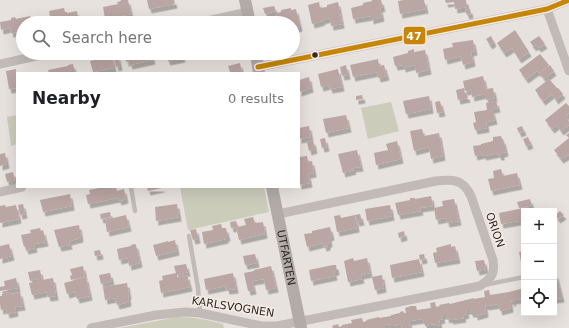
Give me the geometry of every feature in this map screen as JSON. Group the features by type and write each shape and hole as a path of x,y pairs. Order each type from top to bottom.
{"main road":[{"path":"257,60 259,70"},
{"name":"UTFARTEN","path":"272,188 300,325"}],"street":[{"path":"259,70 547,9 569,0"},
{"path":"547,9 569,71"},
{"path":"230,16 248,12"},
{"path":"0,64 18,60"},
{"name":"ORION","path":"278,214 436,181 453,180 459,182 468,189 493,260 494,269 492,277 480,286"},
{"path":"0,192 18,188"},
{"path":"300,325 480,286"},
{"name":"KARLSVOGNEN","path":"91,328 156,315 185,312 200,313 262,326 300,325"}],"lane":[{"path":"131,188 135,211"},
{"path":"189,236 198,288 200,313"},
{"path":"480,286 521,278"}],"green space":[{"path":"391,102 399,131 368,139 361,108"},
{"path":"16,115 16,144 11,146 7,117"},
{"path":"180,188 264,188 269,212 188,230"},
{"path":"178,317 212,321 223,324 224,328 119,328"}],"building":[{"path":"128,0 131,14 121,16 104,16 103,7 118,4 117,2"},
{"path":"147,0 174,0 175,4 149,9"},
{"path":"372,0 381,0 383,7 380,8 382,17 371,20 371,16 353,19 351,8 363,5 363,3"},
{"path":"424,0 426,9 400,14 398,1"},
{"path":"445,0 466,0 467,7 455,9 454,2 446,3"},
{"path":"319,2 320,8 327,7 327,5 338,2 342,24 331,26 330,18 312,24 308,5"},
{"path":"274,6 276,11 265,14 263,8"},
{"path":"64,8 65,12 67,13 77,11 78,16 50,16 49,11"},
{"path":"291,8 291,10 296,9 298,16 277,16 276,13 281,12 281,10"},
{"path":"470,9 471,14 467,15 465,10"},
{"path":"15,17 16,32 11,33 10,28 1,30 0,22 11,20 11,18"},
{"path":"515,30 529,52 519,59 512,48 504,53 497,43"},
{"path":"491,36 494,42 490,45 486,39"},
{"path":"539,36 545,44 539,48 536,45 534,47 530,42"},
{"path":"473,40 475,51 471,52 473,62 463,65 461,56 445,60 443,49 453,47 452,43"},
{"path":"414,49 414,52 425,50 429,70 416,73 415,65 403,68 403,65 395,66 393,57 408,53 408,51"},
{"path":"540,54 549,65 539,73 537,71 526,79 519,70"},
{"path":"378,59 379,66 384,65 387,76 378,78 377,72 353,77 350,65"},
{"path":"113,60 114,68 93,72 90,61"},
{"path":"115,60 119,60 120,66 116,67"},
{"path":"126,60 153,60 130,65 129,61 126,62"},
{"path":"240,63 242,72 230,72 228,66"},
{"path":"73,64 75,72 49,72 48,70 68,66"},
{"path":"346,65 348,75 342,76 340,67"},
{"path":"550,65 554,71 544,79 540,73"},
{"path":"16,69 16,88 9,89 6,71"},
{"path":"338,69 342,87 330,89 329,85 321,87 318,74"},
{"path":"483,76 486,89 493,88 495,98 486,100 485,94 472,97 471,90 465,91 463,81"},
{"path":"309,77 311,88 300,92 300,80"},
{"path":"549,79 563,94 556,100 552,94 543,101 535,90"},
{"path":"464,88 465,95 467,95 468,98 458,100 456,90"},
{"path":"362,95 363,99 356,100 356,96"},
{"path":"429,96 431,109 406,114 403,101"},
{"path":"440,101 443,112 437,113 435,102"},
{"path":"496,101 498,108 492,109 495,120 486,122 487,128 475,130 473,123 476,122 474,112 487,110 486,103"},
{"path":"566,103 569,106 569,113 566,115 566,118 569,125 561,131 557,125 552,129 545,120"},
{"path":"346,115 349,128 326,133 323,119"},
{"path":"309,126 311,137 300,139 300,128"},
{"path":"522,126 524,131 519,133 517,128"},
{"path":"422,129 424,136 439,133 443,156 431,159 429,147 414,151 410,131"},
{"path":"501,136 506,152 502,153 502,156 499,156 498,153 475,156 473,146 493,141 493,137"},
{"path":"528,137 531,144 526,146 523,139"},
{"path":"325,138 327,147 322,148 320,139"},
{"path":"569,138 569,156 568,155 561,159 554,150"},
{"path":"313,140 315,149 309,151 307,142"},
{"path":"397,141 401,159 376,165 374,153 388,150 386,144"},
{"path":"357,150 361,167 353,168 354,170 343,173 338,154"},
{"path":"5,153 7,164 0,166 0,154"},
{"path":"307,156 308,162 312,161 314,173 308,174 310,183 300,185 300,157"},
{"path":"501,169 503,176 517,173 520,185 491,191 488,179 494,178 493,171"},
{"path":"13,172 15,180 7,182 5,174"},
{"path":"99,188 116,188 117,191 124,189 126,199 119,201 118,198 88,204 86,195 90,194 89,190"},
{"path":"147,188 162,188 148,191"},
{"path":"70,194 72,206 43,212 40,200"},
{"path":"431,196 433,206 420,208 421,211 398,215 395,203 410,200 410,198 415,199"},
{"path":"454,199 459,221 447,223 446,218 436,220 434,208 443,206 442,201"},
{"path":"530,199 532,205 519,208 517,202"},
{"path":"23,204 25,214 20,215 18,205"},
{"path":"177,204 179,217 156,221 155,207"},
{"path":"5,205 6,207 16,205 19,219 0,223 0,206"},
{"path":"390,205 392,216 367,221 365,209"},
{"path":"521,208 521,221 501,224 499,213"},
{"path":"560,211 564,215 558,219 557,213"},
{"path":"110,212 111,217 101,219 100,214"},
{"path":"360,214 362,221 357,222 355,215"},
{"path":"126,215 129,227 107,232 105,220"},
{"path":"340,215 341,218 355,215 357,228 337,232 334,216"},
{"path":"253,217 255,223 263,222 265,234 239,240 236,227 231,228 230,222 236,221 238,227 246,225 244,219"},
{"path":"221,224 222,228 226,228 228,237 226,237 226,239 204,244 202,232 213,230 212,226"},
{"path":"79,225 81,238 69,241 70,245 59,247 54,230"},
{"path":"330,227 332,236 329,237 330,242 328,246 324,247 323,243 307,247 304,234"},
{"path":"40,228 41,231 43,230 46,242 34,244 35,248 26,250 21,235 31,233 30,230"},
{"path":"196,229 198,239 193,240 190,230"},
{"path":"404,231 405,236 399,238 398,233"},
{"path":"175,240 177,251 156,256 153,245"},
{"path":"9,244 12,256 0,259 0,246"},
{"path":"135,244 140,263 129,266 128,258 119,260 117,249"},
{"path":"451,244 451,247 455,246 458,259 435,263 433,253 437,252 436,248"},
{"path":"100,250 101,255 95,256 94,251"},
{"path":"519,252 521,252 521,262"},
{"path":"255,254 257,263 245,265 243,256"},
{"path":"424,254 425,259 420,260 419,255"},
{"path":"353,258 354,261 367,258 370,273 361,275 362,279 348,282 344,261"},
{"path":"419,259 422,272 392,278 390,265"},
{"path":"484,260 486,269 477,271 475,261"},
{"path":"186,264 188,272 177,275 177,277 187,275 190,287 161,293 159,281 163,280 162,276 176,273 174,266"},
{"path":"336,265 337,271 334,271 335,276 311,281 309,270"},
{"path":"83,266 85,276 71,280 70,276 72,275 70,269"},
{"path":"271,266 276,288 266,290 264,279 252,281 254,290 248,291 244,273"},
{"path":"40,270 42,280 53,278 56,296 48,297 47,292 32,295 29,283 36,282 36,279 30,281 28,272"},
{"path":"110,273 112,281 101,284 99,275"},
{"path":"233,273 236,289 227,290 226,286 206,290 204,279"},
{"path":"382,275 384,288 375,290 372,277"},
{"path":"86,277 90,296 77,299 75,292 67,294 64,283"},
{"path":"16,278 18,288 0,291 0,287 5,286 4,281"},
{"path":"557,278 562,298 557,299"},
{"path":"127,283 129,302 117,305 115,298 105,300 103,287"},
{"path":"521,289 521,299 513,300 514,302 510,300 511,308 500,311 498,304 485,305 486,313 475,316 475,313 471,313 470,310 466,310 467,314 463,315 464,318 451,320 450,318 447,319 446,315 442,315 443,319 439,320 440,325 435,326 434,324 425,326 423,319 409,321 411,328 402,328 401,324 393,326 390,326 389,324 385,325 385,328 333,328 332,326 338,324 339,327 352,323 351,320 362,318 363,322 379,317 391,316 403,311 406,313 405,308 411,306 416,306 417,310 431,308 430,303 435,302 436,307 440,306 439,305 485,297 484,291 489,290 490,295"},
{"path":"11,292 11,294 20,292 23,306 15,307 16,312 7,314 6,309 1,310 0,296"}],"transit line":[{"name":"47","path":"300,59 547,9 569,0"},
{"name":"47","path":"258,67 293,60"}]}
